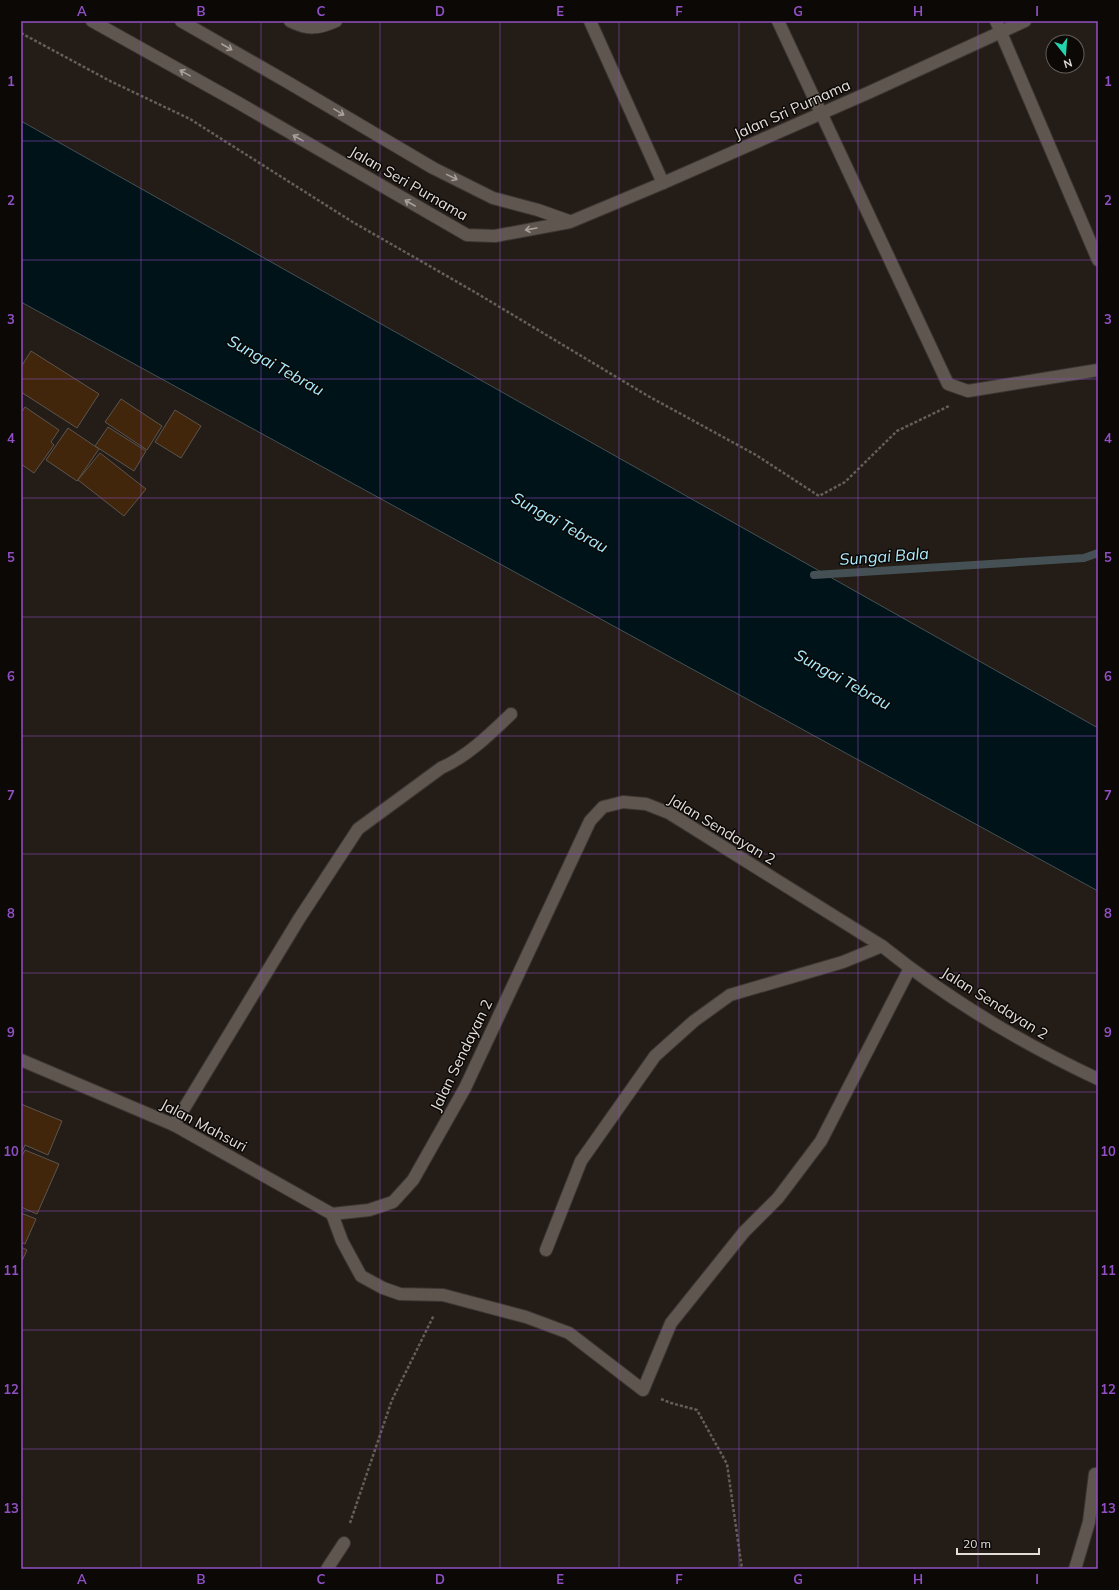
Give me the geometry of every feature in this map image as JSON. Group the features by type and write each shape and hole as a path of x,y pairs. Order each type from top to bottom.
{"street":[{"name":"Jalan Seri Purnama","path":"92,21 237,102 467,235 495,236 570,222"},
{"name":"Jalan Seri Purnama","path":"180,21 290,83 433,168 493,198 538,210 570,222"},
{"path":"290,21 299,26 322,28 336,21"},
{"path":"590,21 662,183"},
{"path":"778,21 948,384 968,391 1098,370"},
{"name":"Jalan Sri Purnama","path":"570,222 821,114 999,26 1025,21"},
{"path":"999,26 1098,260"},
{"path":"174,1125 299,919 358,829 441,768 456,761 492,732 511,714"},
{"name":"Jalan Sendayan 2","path":"332,1214 369,1210 393,1202 413,1180 465,1088 590,821 603,807 623,802 646,804 669,813 882,946 910,968 987,1020 1067,1064 1098,1079"},
{"path":"546,1250 581,1161 655,1056 683,1031 730,995 843,962 882,946"},
{"path":"332,1214 342,1241 361,1276 383,1288 400,1294 443,1295 526,1317 569,1333 643,1390 671,1323 744,1232 778,1198 821,1141 910,968"},
{"name":"Jalan Mahsuri","path":"21,1060 174,1125 332,1214"},
{"path":"1075,1569 1089,1522 1095,1474"},
{"path":"327,1569 344,1543"}],"path":[{"path":"21,33 110,81 190,119 351,221 473,291 648,396 756,455 819,496 845,482 897,431 944,409 968,391"},
{"path":"344,1543 392,1400 443,1295"},
{"path":"643,1390 670,1403 697,1410 727,1464 742,1569"}],"water":[{"name":"Sungai Tebrau","path":"21,121 1098,728 1098,891 21,302"}],"building":[{"path":"31,351 99,394 77,428 21,392 21,367"},
{"path":"121,399 162,426 147,450 105,422"},
{"path":"25,407 59,430 51,442 54,445 34,473 21,464 21,413"},
{"path":"175,410 201,426 181,458 155,442"},
{"path":"108,427 146,451 134,471 95,446"},
{"path":"68,428 99,449 77,481 46,460"},
{"path":"100,453 146,489 124,516 78,480"},
{"path":"21,1104 62,1121 48,1155 25,1145 22,1152 21,1151"},
{"path":"25,1150 59,1164 37,1214 21,1207 21,1156"},
{"path":"21,1213 36,1219 25,1244 21,1242"},
{"path":"21,1247 27,1250 21,1263"}],"waterway":[{"name":"Sungai Bala","path":"814,575 1084,558 1098,553"}]}
